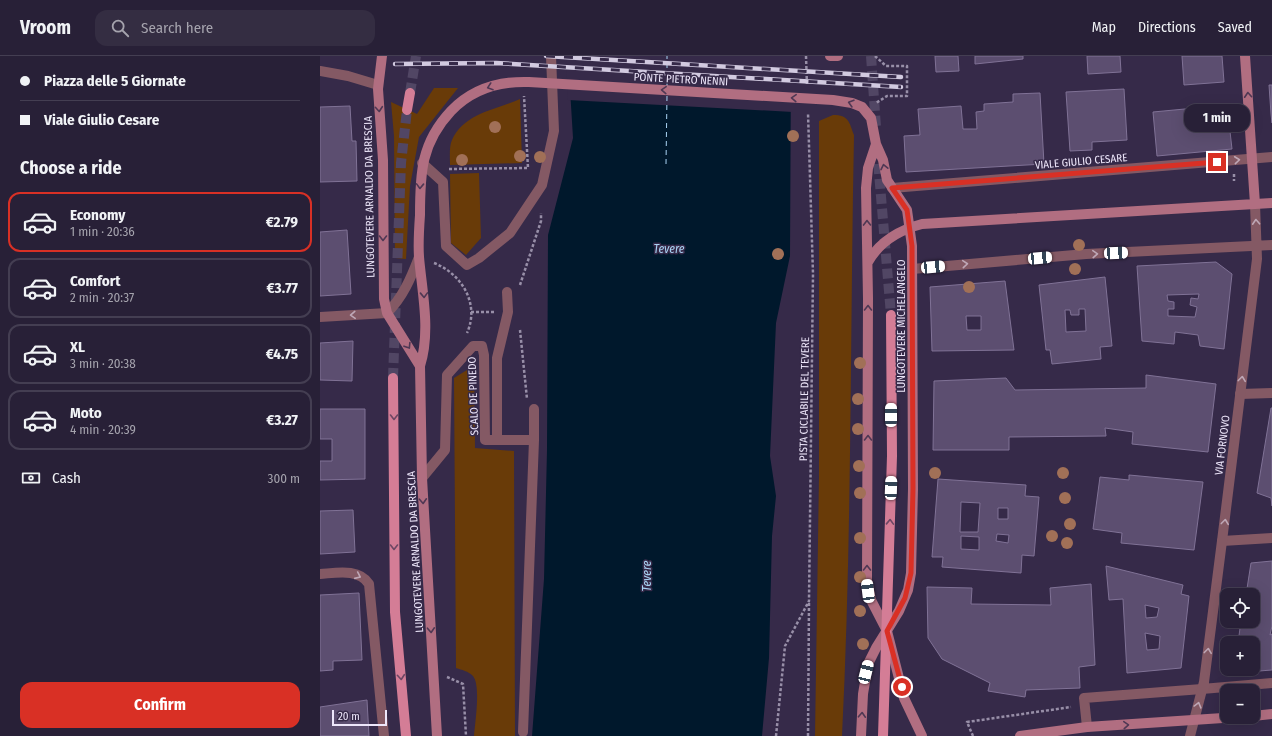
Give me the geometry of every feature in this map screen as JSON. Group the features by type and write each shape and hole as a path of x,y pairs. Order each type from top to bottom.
{"main road":[{"path":"407,110 410,93"},
{"name":"LUNGOTEVERE MICHELANGELO","path":"883,736 892,456 891,314"},
{"name":"LUNGOTEVERE ARNALDO DA BRESCIA","path":"394,378 395,604 406,736"}],"street":[{"name":"LUNGOTEVERE ARNALDO DA BRESCIA","path":"382,56 378,85 383,160 383,292 387,314 420,366"},
{"path":"422,163 440,178 443,188 446,246 467,265 479,258 510,233 542,185 554,131 551,56"},
{"path":"830,56 838,56"},
{"path":"1245,56 1255,204"},
{"path":"320,71 348,76 378,85"},
{"name":"LUNGOTEVERE ARNALDO DA BRESCIA","path":"438,735 422,478 420,366 424,350 424,292 419,257 422,163 436,130 458,104 475,93 492,86 513,82 529,82"},
{"name":"PONTE PIETRO NENNI","path":"529,82 833,100"},
{"name":"LUNGOTEVERE MICHELANGELO","path":"833,100 852,103 867,111 873,121 876,144 881,155 887,180 905,206 910,227 912,269 913,489 911,573 905,598 871,656 866,672 861,736"},
{"name":"LUNGOTEVERE MICHELANGELO","path":"876,144 866,176 868,262 867,580 871,600 887,631"},
{"name":"VIALE GIULIO CESARE","path":"892,188 1272,157"},
{"path":"868,262 880,245 910,227 932,223 1272,203"},
{"name":"VIA FORNOVO","path":"1190,736 1202,689 1240,394 1257,246 1255,204"},
{"path":"912,269 1086,254 1272,244"},
{"name":"LUNGOTEVERE ARNALDO DA BRESCIA","path":"387,314 397,302 410,281 419,257"},
{"name":"SCALO DE PINEDO","path":"422,478 445,450 447,375 473,346 482,346 484,355 485,440 497,440 497,358 508,312 507,292"},
{"path":"320,317 387,314"},
{"path":"1240,394 1272,393"},
{"path":"523,732 534,409"},
{"path":"497,440 534,440"},
{"path":"1222,541 1272,538"},
{"path":"320,574 354,573 363,577 368,584 384,736"},
{"path":"887,631 904,698 922,736"},
{"path":"1087,727 1084,698 1272,683"},
{"path":"1260,715 1272,714"},
{"path":"1020,736 1087,727 1220,719"}],"path":[{"path":"806,56 807,94"},
{"path":"875,56 886,66 907,66 907,96 887,96"},
{"path":"440,178 448,169 528,168 524,92"},
{"name":"PISTA CICLABILE DEL TEVERE","path":"776,736 785,646 809,601 813,274 808,109"},
{"path":"519,288 540,221 542,185"},
{"path":"430,261 442,266 457,278 469,297 471,312 469,327 465,336"},
{"path":"471,312 508,312"},
{"path":"520,339 526,394"},
{"path":"808,736 809,601"},
{"path":"971,732 973,736"}],"shaded area":[{"path":"434,88 458,88 419,137 410,186 406,259 395,258 394,136 391,102 417,114"},
{"path":"520,99 522,163 450,165 452,140 457,131 464,124 472,118"},
{"path":"833,115 842,116 848,120 854,135 848,586 842,736 815,736 819,476 819,121"},
{"path":"479,173 481,238 466,255 451,243 450,174"},
{"path":"474,360 475,448 514,451 515,736 474,736 477,688 473,676 456,668 454,378 467,370"}],"water":[{"name":"Tevere","path":"568,56 791,56 790,256 776,323 770,456 776,496 772,536 769,658 762,736 532,736 544,579 547,450 548,235 573,138"}],"pier":[{"path":"566,56 793,56 793,112 568,100"}],"building":[{"path":"935,56 958,56 959,71 936,72"},
{"path":"975,56 1023,56 1023,59 975,64"},
{"path":"1087,56 1120,56 1121,72 1088,74"},
{"path":"1182,56 1222,56 1224,82 1184,85"},
{"path":"1269,85 1272,85 1272,123 1271,114"},
{"path":"1124,89 1127,140 1092,142 1092,150 1070,151 1066,92"},
{"path":"1040,93 1044,164 906,172 904,136 920,135 918,109 961,106 963,129 977,129 976,112 984,111 984,104 1013,102 1013,94"},
{"path":"1227,105 1232,149 1157,156 1153,112"},
{"path":"350,106 352,141 356,141 357,181 320,182 320,107"},
{"path":"347,230 351,294 320,296 320,232"},
{"path":"1216,262 1232,274 1224,349 1200,346 1198,335 1175,332 1174,344 1142,341 1137,266","holes":["1199,294 1198,299 1191,298 1190,305 1197,307 1195,317 1168,316 1168,309 1174,309 1174,302 1168,301 1167,295"]},
{"path":"1105,277 1112,346 1100,347 1101,359 1052,364 1050,350 1046,350 1039,285","holes":["1079,309 1085,309 1086,331 1066,332 1065,310 1070,310 1071,315 1079,315"]},
{"path":"1005,281 1014,350 932,351 930,287","holes":["966,316 981,316 981,330 967,330"]},
{"path":"353,341 352,381 320,380 320,343"},
{"path":"1146,375 1216,384 1208,452 1132,444 1133,432 1105,428 1106,436 1009,437 1009,450 933,450 934,381 1006,378 1015,390 1146,388"},
{"path":"1271,408 1272,506 1271,498 1257,493"},
{"path":"320,409 365,409 365,479 320,480 320,461 332,461 332,439 320,439"},
{"path":"1129,475 1203,482 1194,550 1121,543 1122,533 1093,529 1100,477 1129,480"},
{"path":"938,479 1026,485 1025,496 1039,497 1034,556 1022,555 1021,573 942,567 943,557 932,557","holes":["961,502 980,503 978,532 960,532","998,508 1008,508 1008,519 998,519","997,534 1009,535 1008,543 996,541","961,536 979,537 979,550 961,549"]},
{"path":"353,510 355,552 320,554 320,511"},
{"path":"1272,561 1272,626 1270,635 1272,634 1272,670 1260,671 1260,636 1239,636 1240,628 1260,628 1260,588 1247,588 1251,563"},
{"path":"1106,566 1183,585 1181,594 1189,596 1181,668 1127,673 1123,599 1109,600","holes":["1145,605 1159,608 1157,617 1146,618","1145,633 1160,636 1159,649 1147,650"]},
{"path":"1091,584 1095,665 1079,667 1080,688 1026,690 1025,697 988,691 990,683 942,659 928,638 927,587 972,588 971,604 1051,605 1050,588"},
{"path":"359,593 362,660 333,661 333,670 320,671 320,595"},
{"path":"367,700 369,736 320,736 320,707"}],"ferry route":[{"path":"667,56 667,86"},
{"path":"666,164 667,95"}],"tunnel":[{"path":"410,93 416,56"},
{"path":"871,56 876,127"},
{"path":"393,378 401,163 407,110"},
{"path":"877,149 891,315"}],"railway":[{"path":"546,56 901,77"},
{"path":"395,64 496,63 901,87"}],"route":[{"path":"902,687 887,631 905,598 911,573 913,489 912,246 907,210 903,202 892,188 1217,162"}]}
